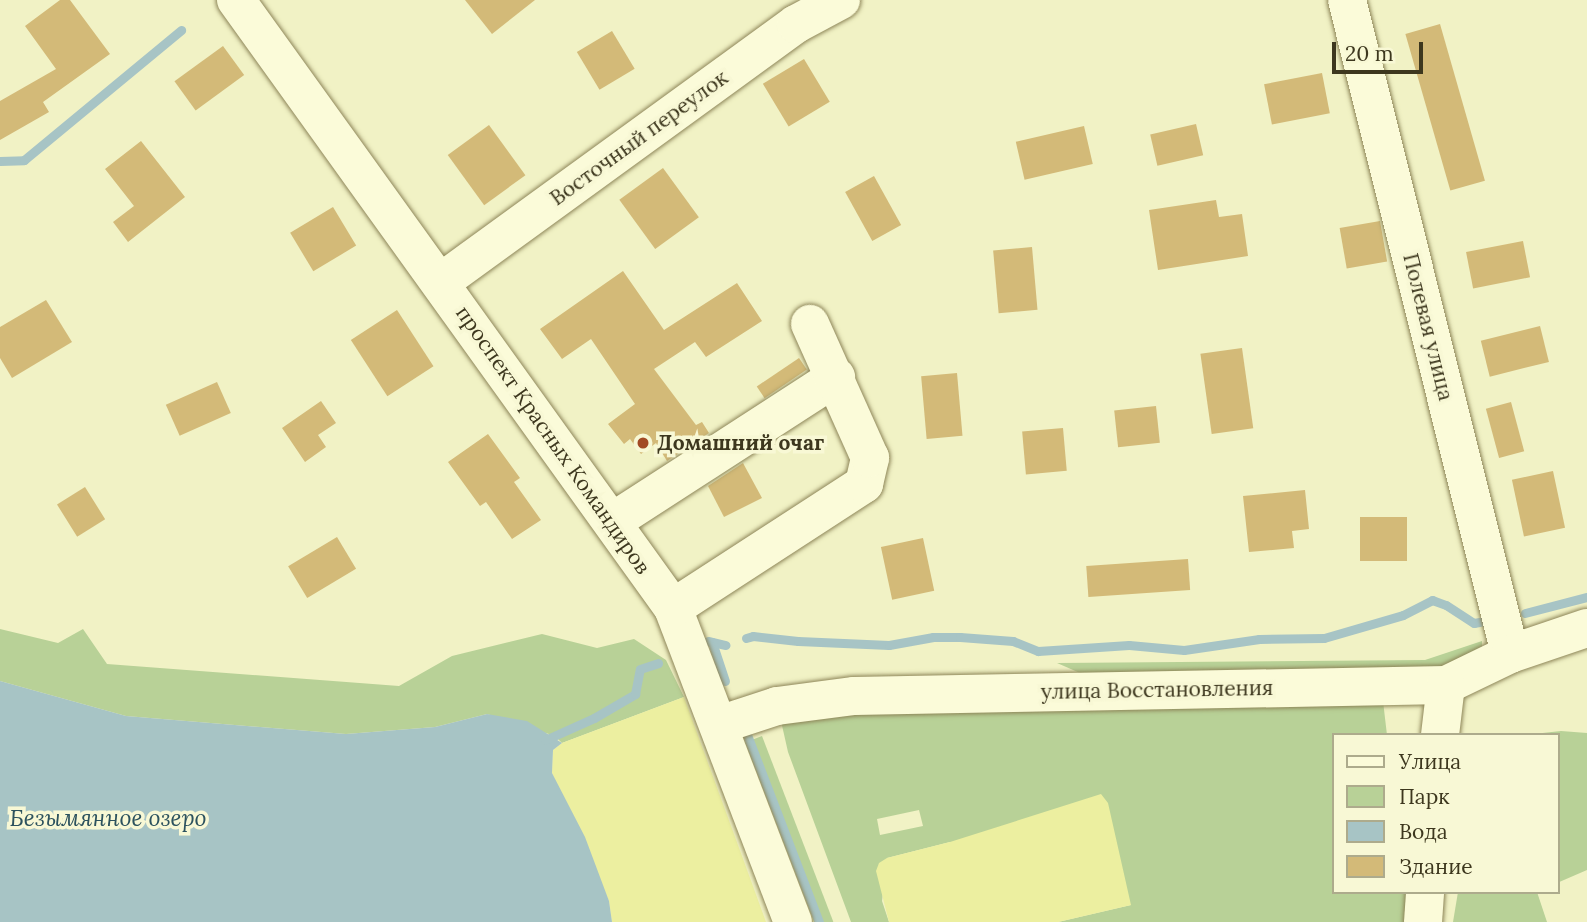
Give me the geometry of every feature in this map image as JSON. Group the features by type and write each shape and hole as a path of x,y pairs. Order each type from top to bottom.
{"street":[{"name":"проспект Красных Командиров","path":"236,0 673,608 793,922"},
{"name":"Восточный переулок","path":"441,282 791,12 841,0"},
{"name":"Полевая улица","path":"1347,0 1510,654"},
{"path":"673,608 864,484 870,458 810,324"},
{"path":"612,522 836,377"},
{"name":"улица Восстановления","path":"719,725 778,706 854,696 1446,685 1510,654 1587,628"},
{"path":"1440,733 1446,685"},
{"path":"1423,922 1425,894"}],"green space":[{"path":"0,629 58,643 83,629 107,664 399,686 452,656 542,634 597,648 634,639 666,660 684,697 562,743 555,736 487,714 435,727 346,734 126,716 0,681"},
{"path":"1482,641 1482,650 1447,674 1103,683 1057,663 1425,660"},
{"path":"1383,701 1387,733 1332,733 1332,894 1407,894 1409,922 1058,922 1131,905 950,842 887,858 882,901 889,922 851,922 788,752 781,721 884,710","holes":["919,810 923,826 880,835 877,819"]},
{"path":"1561,731 1587,733 1587,870 1559,882 1559,733 1542,733"},
{"path":"762,736 833,922 814,922 745,742"},
{"path":"1458,894 1538,894 1547,922 1453,922"}],"sand":[{"path":"684,697 766,922 612,922 609,901 552,773 553,750 562,743"},
{"path":"1101,794 1108,803 1131,905 1058,922 889,922 876,871 879,863 887,858 950,842"}],"water":[{"name":"Безымянное озеро","path":"0,681 126,716 346,734 435,727 487,714 527,721 562,743 553,750 552,773 585,837 609,901 612,922 0,922"}],"building":[{"path":"60,0 70,0 110,54 43,102 49,112 0,140 0,101 56,69 25,26"},
{"path":"465,0 535,0 492,34"},
{"path":"1440,24 1485,181 1450,191 1405,34"},
{"path":"612,31 635,69 600,90 577,52"},
{"path":"223,46 244,75 196,110 174,81"},
{"path":"804,59 830,102 789,127 763,84"},
{"path":"1322,73 1330,113 1272,125 1264,84"},
{"path":"1196,124 1203,155 1157,166 1150,135"},
{"path":"489,125 525,175 484,205 448,155"},
{"path":"1084,126 1093,164 1025,180 1016,142"},
{"path":"141,141 185,197 128,242 113,222 134,206 105,169"},
{"path":"663,168 699,217 655,249 619,200"},
{"path":"874,176 901,225 872,241 845,192"},
{"path":"1216,200 1219,217 1242,214 1248,256 1158,270 1149,210"},
{"path":"333,207 356,246 313,271 290,233"},
{"path":"1380,221 1387,261 1347,268 1340,228"},
{"path":"1523,241 1530,277 1473,288 1466,252"},
{"path":"1032,247 1037,310 999,313 993,250"},
{"path":"623,271 664,330 737,283 762,321 706,357 695,342 654,369 696,425 702,422 709,433 667,461 656,443 641,454 630,439 624,444 608,424 635,404 591,339 562,359 540,329"},
{"path":"46,300 72,342 12,378 0,358 0,327"},
{"path":"397,310 433,366 387,396 351,340"},
{"path":"1540,326 1549,362 1490,377 1481,341"},
{"path":"1242,348 1253,428 1212,434 1200,354"},
{"path":"799,358 807,370 765,398 757,387"},
{"path":"957,373 962,436 927,439 921,376"},
{"path":"217,382 231,413 180,436 166,405"},
{"path":"321,401 336,423 318,435 326,447 305,462 282,428"},
{"path":"1511,402 1524,451 1499,458 1486,409"},
{"path":"1156,406 1160,443 1118,447 1114,410"},
{"path":"1063,428 1067,471 1026,474 1022,432"},
{"path":"488,434 520,478 514,482 541,520 512,539 486,502 480,506 448,462"},
{"path":"743,463 762,498 724,517 708,486"},
{"path":"1553,471 1565,528 1524,536 1512,480"},
{"path":"85,487 105,519 77,537 57,504"},
{"path":"1305,490 1309,529 1292,531 1294,548 1249,552 1243,496"},
{"path":"1360,517 1407,517 1407,561 1360,561"},
{"path":"337,537 356,569 307,598 288,566"},
{"path":"923,538 934,591 892,600 881,547"},
{"path":"1188,559 1190,590 1088,597 1086,566"}],"waterway":[{"path":"0,161 24,160 181,30"},
{"path":"1525,613 1587,597"},
{"path":"746,638 753,636 889,645 933,637 960,637 1013,641 1038,651 1129,645 1184,650 1259,639 1324,638 1403,615 1432,600 1446,605 1474,623 1484,621"},
{"path":"708,641 726,645"},
{"path":"712,642 725,681"},
{"path":"545,740 594,718 635,694 640,669 658,663"},
{"path":"746,732 819,922"}],"place":[{"name":"Домашний очаг","path":"643,443"}]}
